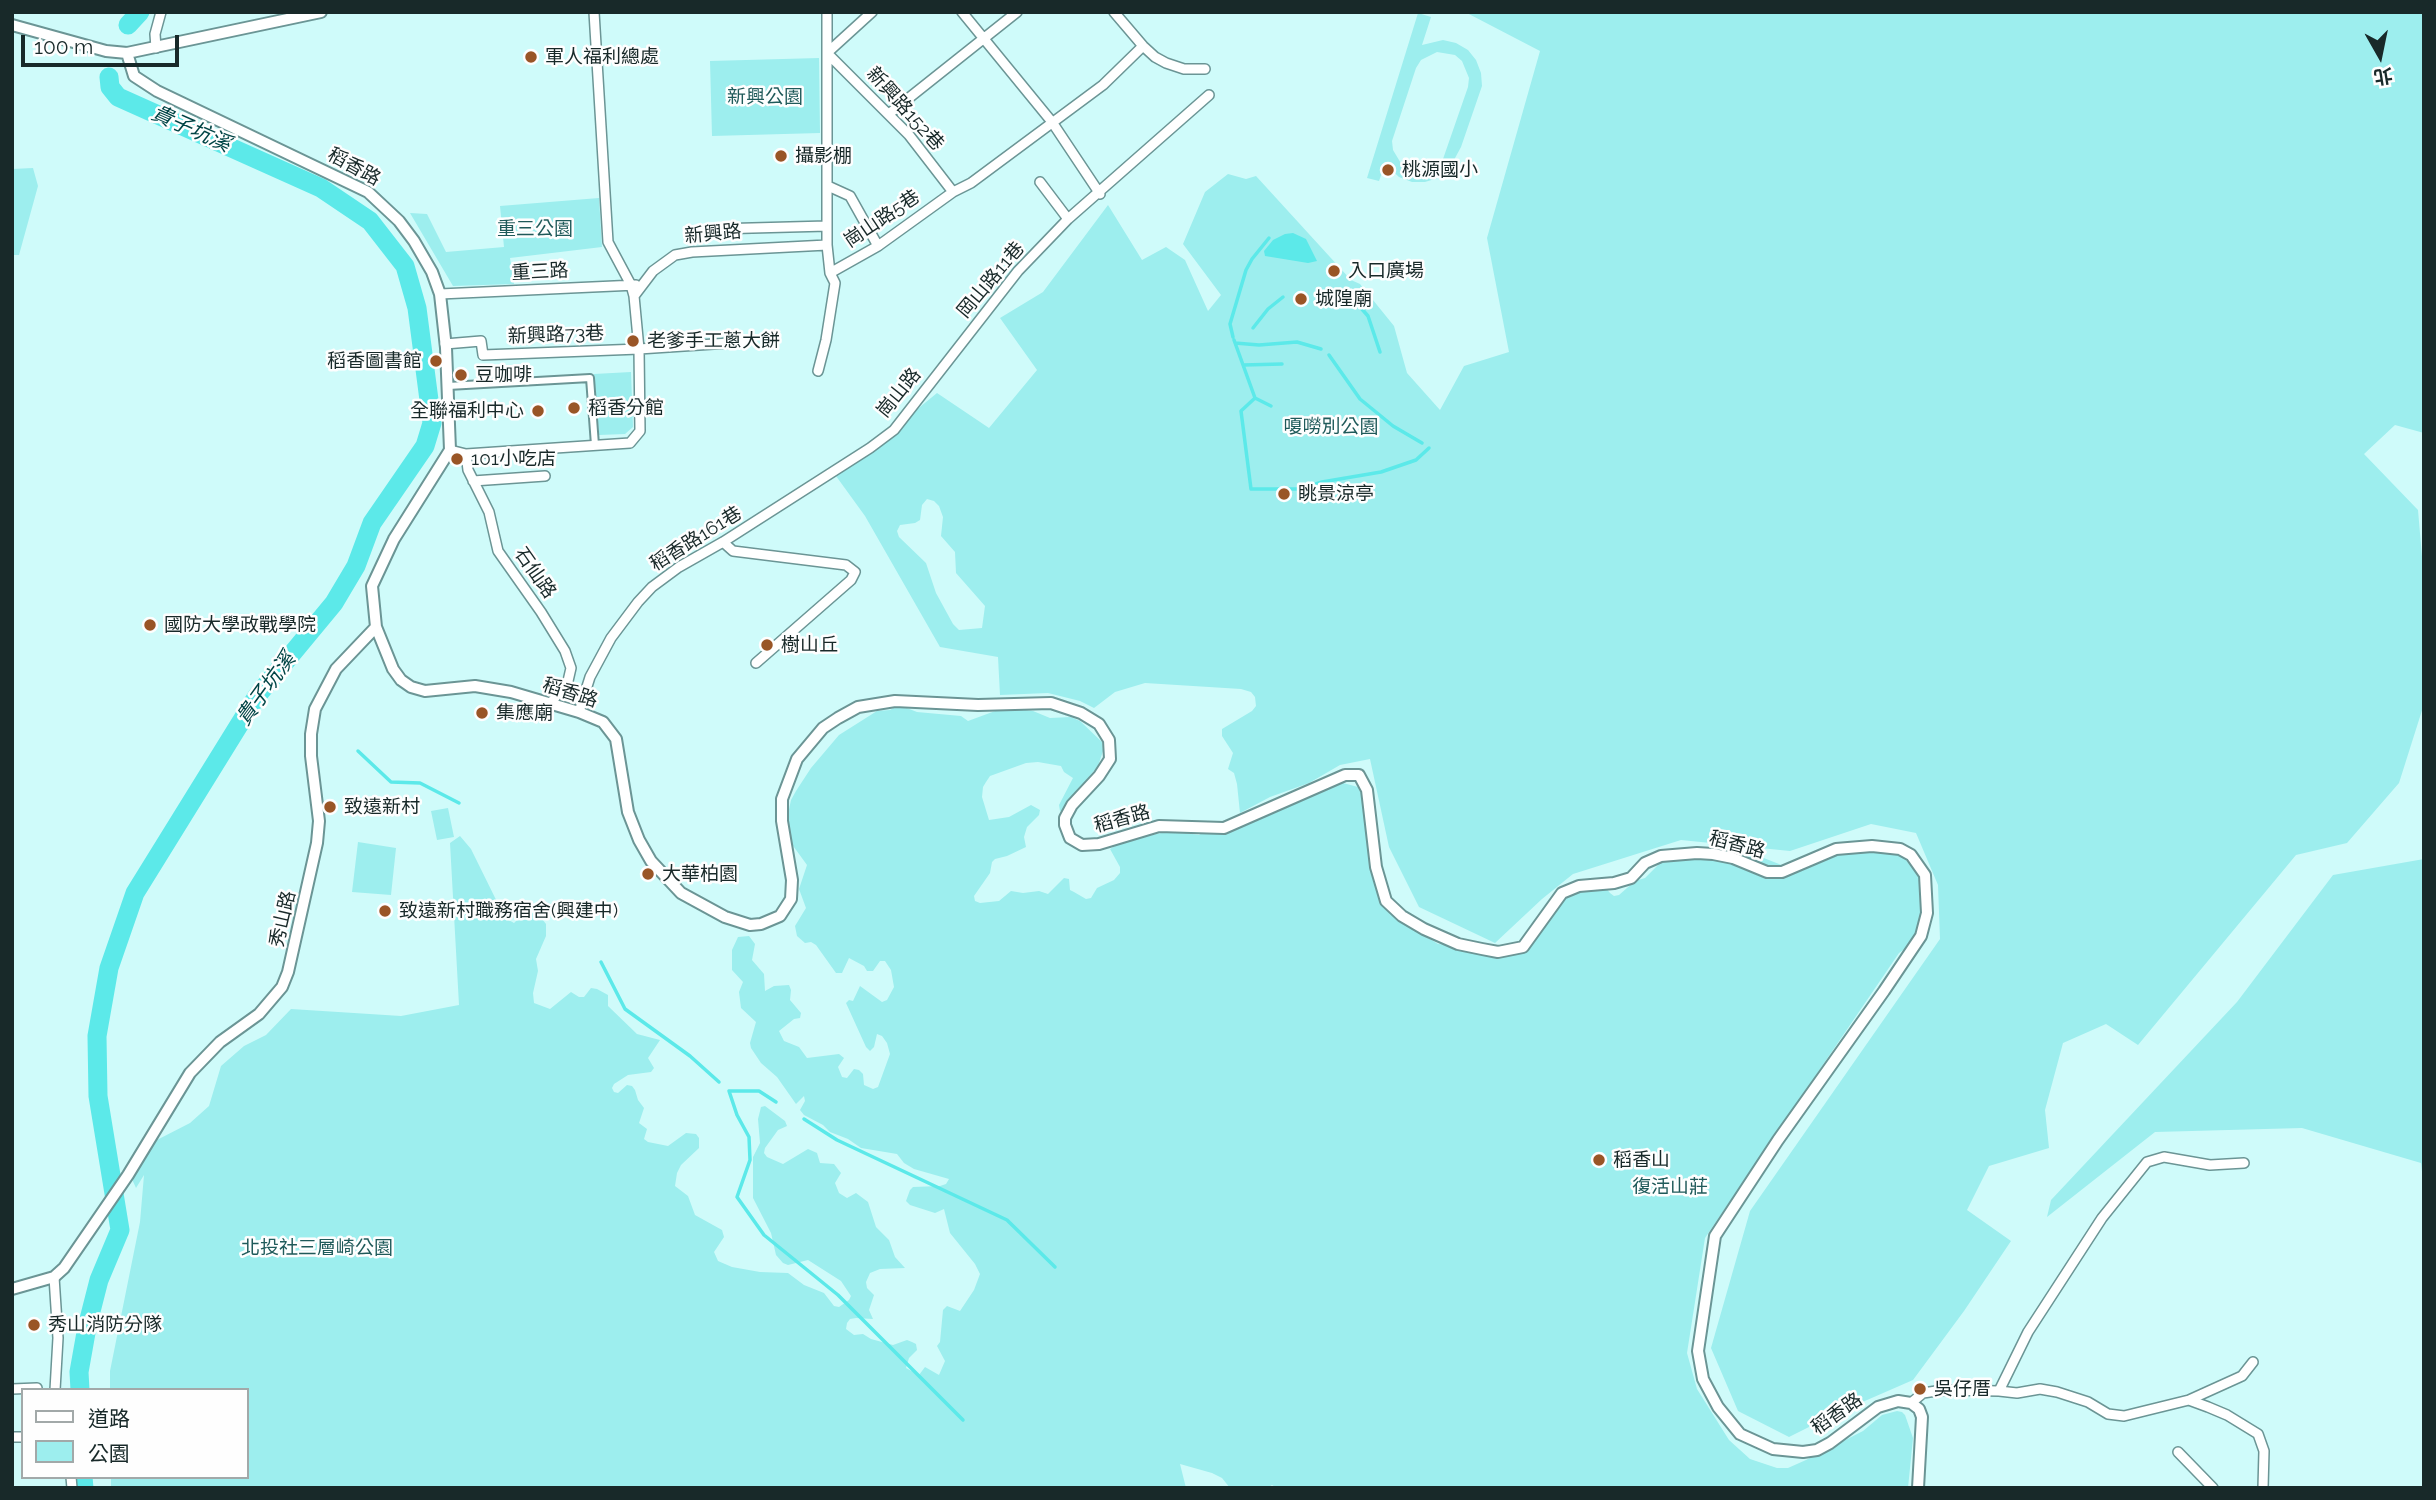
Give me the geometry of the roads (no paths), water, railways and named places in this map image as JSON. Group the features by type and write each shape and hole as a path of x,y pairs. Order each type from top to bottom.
{"street":[{"path":"156,48 155,34 161,12"},
{"path":"12,26 106,51 127,53 321,12"},
{"path":"594,12 608,242 636,285"},
{"path":"818,371 835,282 830,273 827,245 827,12"},
{"path":"827,52 872,12"},
{"path":"962,12 1052,122 1099,193"},
{"path":"890,113 1017,12"},
{"path":"1114,12 1143,46 1166,63 1184,69 1205,69"},
{"name":"崗山路5巷","path":"830,273 878,246 953,192 971,183 1103,85 1143,46"},
{"name":"新興路152巷","path":"827,52 890,113 953,192"},
{"name":"稻香路","path":"127,53 134,76 157,91 368,191 387,208 414,241 432,272 440,294 450,450 394,539 372,586 376,626 393,669 401,680 411,687 425,691 475,686 511,692 603,722 616,739 628,812 639,840 663,876 681,893 725,917 750,925 761,924 780,916 792,899 792,880 782,821 782,799 797,758 823,728 838,718 858,707 894,701 978,705 1051,703 1081,713 1099,724 1109,740 1110,759 1099,776 1072,805 1065,818 1067,833 1082,845 1099,844 1159,826 1180,825 1209,830 1224,828 1345,775 1359,775 1367,790 1376,867 1386,901 1402,916 1424,929 1458,944 1498,952 1523,947 1562,893 1579,886 1614,883 1631,878 1644,863 1661,856 1697,853 1713,855 1734,859 1768,872 1782,872 1836,849 1872,846 1900,849 1911,855 1925,875 1927,912 1920,936 1778,1140 1715,1236 1698,1351 1703,1379 1718,1407 1740,1434 1773,1449 1803,1452 1817,1450 1878,1407 1898,1401 1911,1403"},
{"name":"岡山路11巷","path":"944,365 1018,271 1068,219 1209,94"},
{"path":"1040,182 1068,219"},
{"path":"828,186 850,196 878,246"},
{"path":"715,229 827,226"},
{"name":"新興路","path":"450,450 466,454 630,443 640,431 639,349 634,296 636,285 675,256 715,250 827,245"},
{"name":"重三路","path":"440,294 636,285"},
{"name":"新興路73巷","path":"445,344 481,341 483,355 639,349"},
{"path":"639,349 744,342"},
{"name":"崗山路","path":"880,439 894,430 944,365"},
{"path":"448,386 590,378 595,445"},
{"name":"稻香路161巷","path":"579,712 590,677 611,638 652,587 679,567 870,448 880,439"},
{"name":"石仙路","path":"466,454 468,470 489,512 498,551 541,612 568,659 571,668 568,681 550,704"},
{"path":"473,481 545,476"},
{"path":"723,542 733,551 846,565 855,572 851,580 755,663"},
{"name":"秀山路","path":"54,1278 64,1268 124,1180 190,1073 220,1042 259,1014 282,987 288,972 317,843 319,821 311,756 315,709 336,669 376,626"},
{"path":"1999,1391 2028,1332 2102,1218 2147,1162 2164,1157 2210,1165 2244,1163"},
{"path":"12,1289 54,1278 58,1348 55,1388"},
{"path":"1918,1488 1922,1417 1919,1409 1911,1403 1923,1393 1943,1390 2017,1393 2040,1389 2088,1402 2108,1414 2124,1416 2189,1400 2242,1376 2253,1362"},
{"path":"2189,1400 2227,1415 2258,1434 2264,1451 2263,1488"},
{"path":"2178,1452 2213,1488"}],"waterway":[{"name":"貴子坑溪","path":"128,25 140,12"},
{"name":"貴子坑溪","path":"80,1388 79,1372 87,1327 99,1280 120,1230 98,1096 97,1036 109,968 135,893 257,696 334,603 356,566 372,523 425,446 432,423 417,308 405,266 370,221 321,188 118,97 110,87 109,77"},
{"path":"1233,337 1230,324 1246,270 1269,238"},
{"path":"1347,292 1368,316 1380,352"},
{"path":"1253,328 1268,309 1283,297"},
{"name":"貴子坑溪","path":"418,310 422,307"},
{"path":"1234,340 1255,398 1241,411 1251,489 1280,489"},
{"path":"1235,343 1259,345 1297,342 1321,349"},
{"path":"1329,355 1360,399 1393,426 1422,443"},
{"path":"1243,365 1282,364"},
{"path":"1255,398 1271,406"},
{"path":"1287,489 1300,489 1322,482 1381,472 1416,460 1429,448"},
{"path":"358,751 391,782 420,783 459,803"},
{"path":"601,962 625,1009 690,1056 719,1082"},
{"path":"729,1091 737,1115 749,1137 750,1160 737,1197 764,1235 838,1295 963,1420"},
{"path":"730,1091 759,1091 776,1102"},
{"path":"804,1119 837,1140 1007,1220 1055,1267"},
{"name":"貴子坑溪","path":"83,1479 84,1488"}],"place":[{"name":"軍人福利總處","path":"531,57"},
{"name":"攝影棚","path":"781,156"},
{"name":"桃源國小","path":"1388,170"},
{"name":"入口廣場","path":"1334,271"},
{"name":"城隍廟","path":"1301,299"},
{"name":"老爹手工蔥大餅","path":"633,341"},
{"name":"稻香圖書館","path":"436,361"},
{"name":"豆咖啡","path":"461,375"},
{"name":"稻香分館","path":"574,408"},
{"name":"全聯福利中心","path":"538,411"},
{"name":"101小吃店","path":"457,459"},
{"name":"眺景涼亭","path":"1284,494"},
{"name":"國防大學政戰學院","path":"150,625"},
{"name":"樹山丘","path":"767,645"},
{"name":"集應廟","path":"482,713"},
{"name":"致遠新村","path":"330,807"},
{"name":"大華柏園","path":"648,874"},
{"name":"致遠新村職務宿舍(興建中)","path":"385,911"},
{"name":"稻香山","path":"1599,1160"},
{"name":"秀山消防分隊","path":"34,1325"},
{"name":"吳仔厝","path":"1920,1389"}],"park label":[{"name":"新興公園","path":"765,97"},
{"name":"重三公園","path":"535,229"},
{"name":"嗄嘮別公園","path":"1331,427"},
{"name":"復活山莊","path":"1670,1187"},
{"name":"北投社三層崎公園","path":"317,1248"}]}
